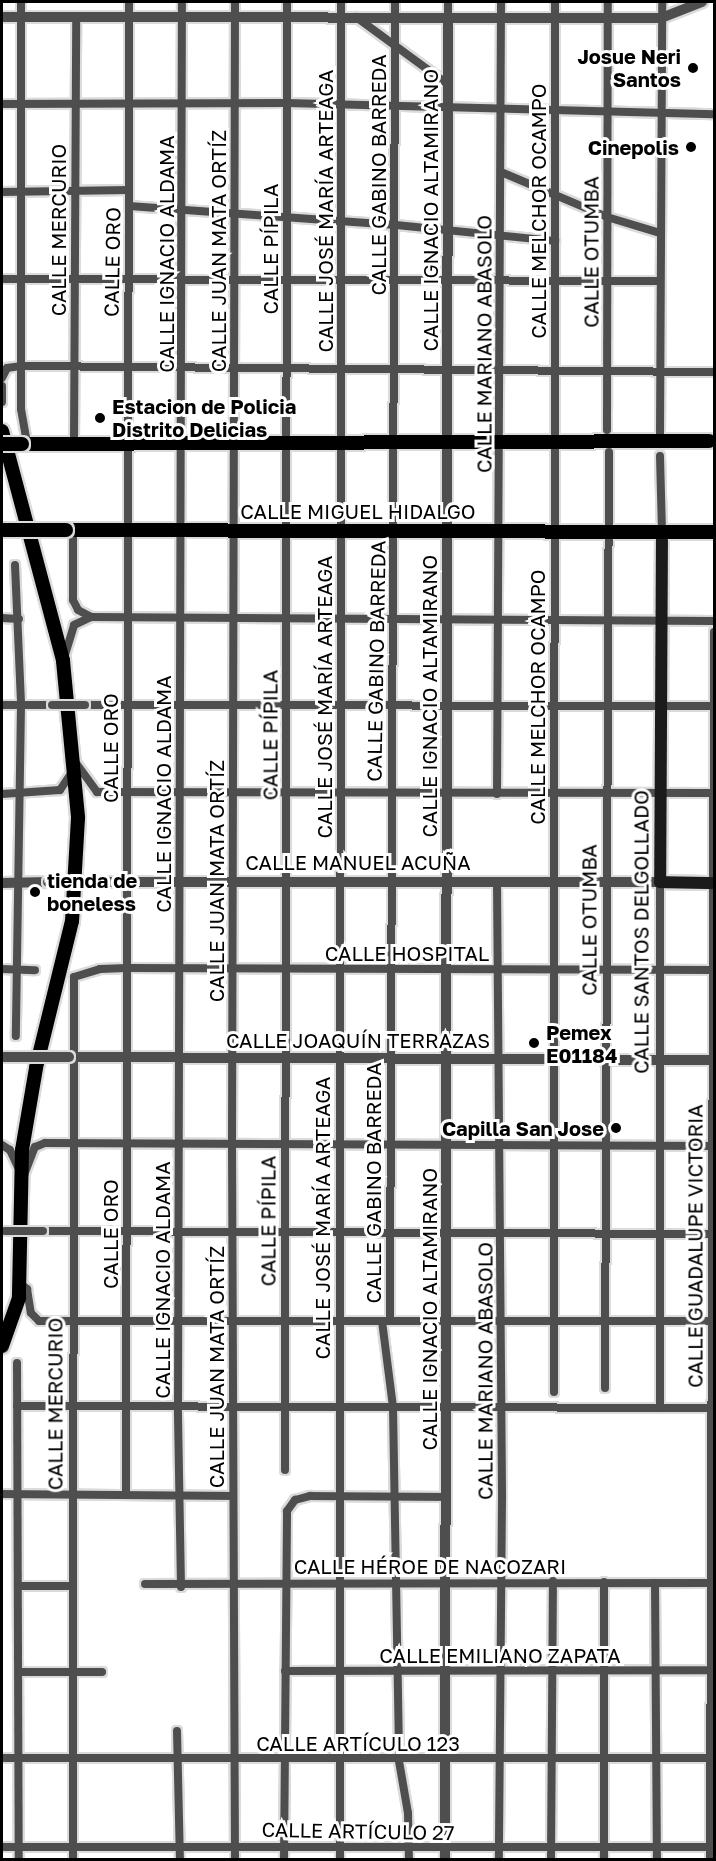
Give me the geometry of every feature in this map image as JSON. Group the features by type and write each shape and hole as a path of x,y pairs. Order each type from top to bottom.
{"main road":[{"path":"2,431 63,661 76,763 76,894 25,1130 21,1284 15,1315 2,1346"},
{"path":"2,444 448,445 709,441"},
{"name":"CALLE MIGUEL HIDALGO","path":"3,530 714,532"},
{"name":"CALLE SANTOS DELGOLLADO","path":"660,882 662,532"},
{"name":"CALLE MANUEL ACUÑA","path":"660,882 713,883"}],"street":[{"path":"21,2 23,192 21,419 24,444"},
{"name":"CALLE ORO","path":"126,1495 129,2"},
{"name":"CALLE IGNACIO ALDAMA","path":"181,1587 178,1232 182,2"},
{"name":"CALLE JUAN MATA ORTÍZ","path":"235,2 232,969 232,1760 235,1860"},
{"name":"CALLE PÍPILA","path":"285,1470 287,216 285,17 287,2"},
{"name":"CALLE JOSÉ MARÍA ARTEAGA","path":"340,1860 341,1582 338,1320 341,881 341,2"},
{"name":"CALLE GABINO BARREDA","path":"395,2 397,107 391,795 391,1145 386,1321 393,1407 400,1672 399,1761 410,1849 409,1860"},
{"name":"CALLE IGNACIO ALTAMIRANO","path":"445,1854 448,1408 445,794 448,531 446,281 448,2"},
{"name":"CALLE MARIANO ABASOLO","path":"497,794 502,281 501,2"},
{"name":"CALLE MELCHOR OCAMPO","path":"554,1392 552,882 555,2"},
{"name":"CALLE OTUMBA","path":"607,430 608,2"},
{"path":"660,434 662,2"},
{"path":"2,17 661,18 702,2"},
{"name":"CALLE MERCURIO","path":"74,444 76,17"},
{"path":"356,17 449,85"},
{"path":"2,104 286,103 449,110 714,114"},
{"path":"501,172 555,197 607,217 660,232"},
{"path":"2,192 129,190"},
{"path":"129,206 341,220 555,241"},
{"path":"2,279 555,283 660,281"},
{"path":"2,378 7,368 22,366 714,372"},
{"path":"2,386 2,402"},
{"name":"CALLE OTUMBA","path":"605,1388 604,883 606,531 609,452"},
{"name":"CALLE SANTOS DELGOLLADO","path":"660,456 662,532"},
{"path":"70,530 73,600 78,610 92,616 714,621"},
{"path":"15,565 21,705 16,1036"},
{"path":"63,661 74,625 92,616"},
{"path":"2,618 19,619"},
{"name":"CALLE GUADALUPE VICTORIA","path":"710,1860 713,1670 714,632"},
{"path":"2,705 713,706"},
{"path":"76,763 93,790 126,793 340,795 713,793"},
{"path":"2,794 60,790 67,785 76,763"},
{"name":"CALLE MANUEL ACUÑA","path":"2,884 179,881 660,882"},
{"name":"CALLE MARIANO ABASOLO","path":"497,882 502,1408 499,1860"},
{"name":"CALLE SANTOS DELGOLLADO","path":"660,882 660,1408"},
{"path":"2,969 35,970"},
{"name":"CALLE MERCURIO","path":"73,1860 71,1057 73,980 78,974 100,969"},
{"name":"CALLE HOSPITAL","path":"100,969 713,970"},
{"name":"CALLE JOAQUÍN TERRAZAS","path":"2,1057 126,1059 446,1057 713,1060"},
{"path":"23,1178 33,1150 41,1144 713,1146"},
{"path":"2,1146 10,1150 23,1178"},
{"path":"3,1231 713,1234"},
{"path":"21,1284 27,1289 31,1313 39,1321 713,1321"},
{"path":"17,1363 20,1494 19,1860"},
{"path":"17,1406 713,1408"},
{"path":"2,1494 233,1496"},
{"path":"284,1860 286,1518 295,1500 310,1496 447,1497"},
{"path":"551,1860 553,1581"},
{"name":"CALLE HÉROE DE NACOZARI","path":"145,1584 181,1587 341,1582 713,1583"},
{"path":"604,1582 604,1860"},
{"path":"655,1583 657,1860"},
{"path":"20,1586 72,1586"},
{"name":"CALLE EMILIANO ZAPATA","path":"285,1671 341,1673 713,1670"},
{"path":"20,1672 102,1672"},
{"path":"177,1731 180,1860"},
{"name":"CALLE ARTÍCULO 123","path":"2,1758 399,1761 712,1758"},
{"name":"CALLE ARTÍCULO 27","path":"2,1847 180,1849 285,1846 410,1849 445,1854 499,1849 712,1847"},
{"path":"125,1849 125,1860"}],"place":[{"name":"Josue Neri Santos","path":"693,68"},
{"name":"Cinepolis","path":"691,147"},
{"name":"Estacion de Policia Distrito Delicias","path":"100,418"},
{"name":"tienda de boneless","path":"35,892"},
{"name":"Pemex E01184","path":"534,1043"},
{"name":"Capilla San Jose","path":"616,1128"}]}
